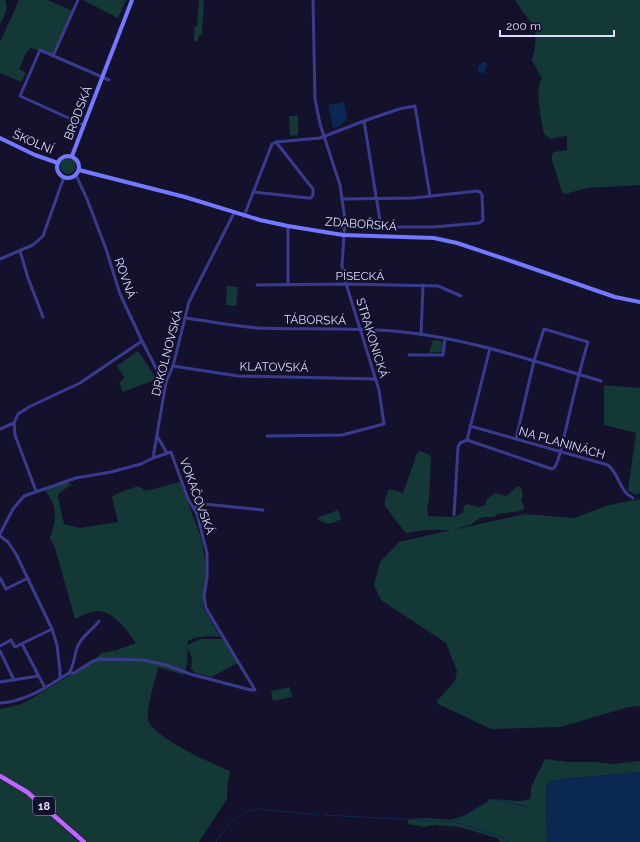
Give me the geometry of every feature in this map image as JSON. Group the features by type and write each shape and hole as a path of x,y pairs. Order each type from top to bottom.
{"main road":[{"name":"18","path":"0,776 27,792 84,842"}],"street":[{"path":"53,56 78,0"},
{"name":"BRODSKÁ","path":"72,156 132,0"},
{"name":"STRAKONICKÁ","path":"267,436 342,434 384,424 382,400 346,284 342,265 345,220 342,199 335,168 317,114 314,99 313,0"},
{"name":"BRODSKÁ","path":"84,125 20,96 40,50 109,80"},
{"path":"244,216 270,147 276,142 325,137 364,121 399,109 415,106 430,196 413,198 342,199"},
{"path":"364,121 381,227"},
{"name":"ŠKOLNÍ","path":"0,138 58,164"},
{"path":"253,192 308,198 311,198 313,195 313,189 276,142"},
{"path":"72,156 78,161 79,170 76,175 69,178 64,177 58,170 58,164 62,157 72,156"},
{"name":"ZDABOŘSKÁ","path":"79,170 185,197 244,216 288,226 343,235 434,238 485,253 615,297 640,302"},
{"name":"ROVNÁ","path":"76,175 106,249 120,294 159,374 166,382"},
{"path":"0,259 33,245 42,236 64,177"},
{"name":"ZDABOŘSKÁ","path":"349,227 434,227 480,223 483,220 482,195 480,192 477,191 430,196"},
{"name":"DRKOLNOVSKÁ","path":"153,458 166,382 173,366 189,302 234,213"},
{"path":"288,226 288,285"},
{"path":"20,251 28,278 43,317"},
{"name":"PÍSECKÁ","path":"257,285 423,285 438,286 461,296"},
{"path":"421,335 423,285"},
{"name":"TÁBORSKÁ","path":"185,318 256,328 361,329 421,335 490,348 601,381"},
{"path":"454,515 458,447 460,443 467,440 552,469 556,466 578,374 588,342 544,329 534,361 516,439"},
{"path":"409,355 443,354 445,339"},
{"path":"36,491 15,435 14,424 18,414 80,383 142,341"},
{"path":"467,440 490,348"},
{"name":"KLATOVSKÁ","path":"173,366 238,376 375,379"},
{"path":"0,429 14,424"},
{"name":"NA PLANINÁCH","path":"470,426 608,465 617,474 623,489 628,496 633,498"},
{"name":"VOKAČOVSKÁ","path":"69,673 74,673 93,661 100,659 142,660 166,665 190,674 255,690 209,615 204,602 207,578 207,553 196,514 188,499 179,471 157,436"},
{"name":"VOKAČOVSKÁ","path":"153,458 169,453"},
{"path":"60,678 57,645 52,628 13,548 0,535 16,503 24,496 76,478 111,472 138,465 153,458"},
{"path":"194,508 204,504 263,510"},
{"path":"0,578 6,589 28,578"},
{"path":"0,703 20,700 45,688 69,673 77,648 81,641 100,621"},
{"path":"0,646 11,640 15,647 52,628"},
{"path":"22,644 45,688"},
{"path":"0,651 14,680"},
{"path":"0,682 38,676"}],"green space":[{"path":"0,0 5,0 6,12 0,25"},
{"path":"19,0 48,0 73,11 53,56 31,48 26,53 19,69 26,73 21,82 0,73 0,42"},
{"path":"83,0 126,0 118,18"},
{"path":"199,0 204,0 202,34 198,37 198,42 194,40 195,26 197,26"},
{"path":"515,0 640,0 640,185 587,188 565,194 562,192 552,160 552,154 554,152 567,150 567,136 551,139 544,134 540,114 539,97 540,83 542,79 532,60 536,40 535,33 530,22"},
{"path":"289,116 298,116 298,135 290,136"},
{"path":"68,158 75,163 76,166 71,173 68,174 61,169 60,166 65,159"},
{"path":"227,286 238,287 236,306 226,305"},
{"path":"433,340 441,341 443,344 442,352 429,353"},
{"path":"138,351 157,379 123,392 119,383 125,378 117,366"},
{"path":"604,385 640,388 640,493 635,495 628,490 636,433 604,425"},
{"path":"420,451 431,457 429,501 427,507 428,516 456,517 463,513 464,506 468,504 478,507 483,506 485,505 487,499 495,493 507,496 519,486 522,489 523,496 521,501 524,509 521,511 499,514 493,517 484,517 478,519 472,524 453,530 525,514 574,518 609,505 640,499 640,706 629,707 560,727 491,729 438,704 437,701 455,681 457,671 446,643 381,600 374,585 380,562 399,542 451,530 424,530 406,533 385,506 385,499 389,489 403,493 416,457 414,457"},
{"path":"67,482 72,484 59,493 58,497 64,524 80,528 118,522 112,497 116,494 138,486 146,491 180,482 202,540 206,567 203,607 221,637 210,636 194,638 188,641 187,665 184,675 158,667 148,713 148,719 151,726 159,733 184,749 230,771 227,799 199,842 88,842 57,814 35,797 0,774 0,709 26,702 93,661 101,653 117,650 136,643 119,622 108,614 96,611 75,619 55,548 50,538 55,519 54,507 49,496 44,490"},
{"path":"338,510 341,519 335,522 326,523 317,518"},
{"path":"200,639 223,639 238,663 211,677 195,673 191,669 192,658 188,645"},
{"path":"290,687 292,697 273,701 271,691"},
{"path":"545,759 568,762 614,764 640,761 640,772 563,779 546,785 547,842 501,842 497,838 459,827 436,825 424,827 409,824 407,819 428,818 451,820 467,814 491,799 521,801 530,799 531,787"},
{"path":"0,779 23,792 79,842 0,842"}],"water":[{"path":"483,62 487,63 484,74 478,71 479,66"},
{"path":"344,102 347,119 340,126 333,128 328,105"},
{"path":"640,772 640,842 547,842 546,785 549,782 553,780"}],"waterway":[{"path":"325,815 454,822 492,799 530,807"},
{"path":"216,842 234,820 245,812 252,810 259,809 319,815"},
{"path":"455,822 499,836 509,842"}]}
